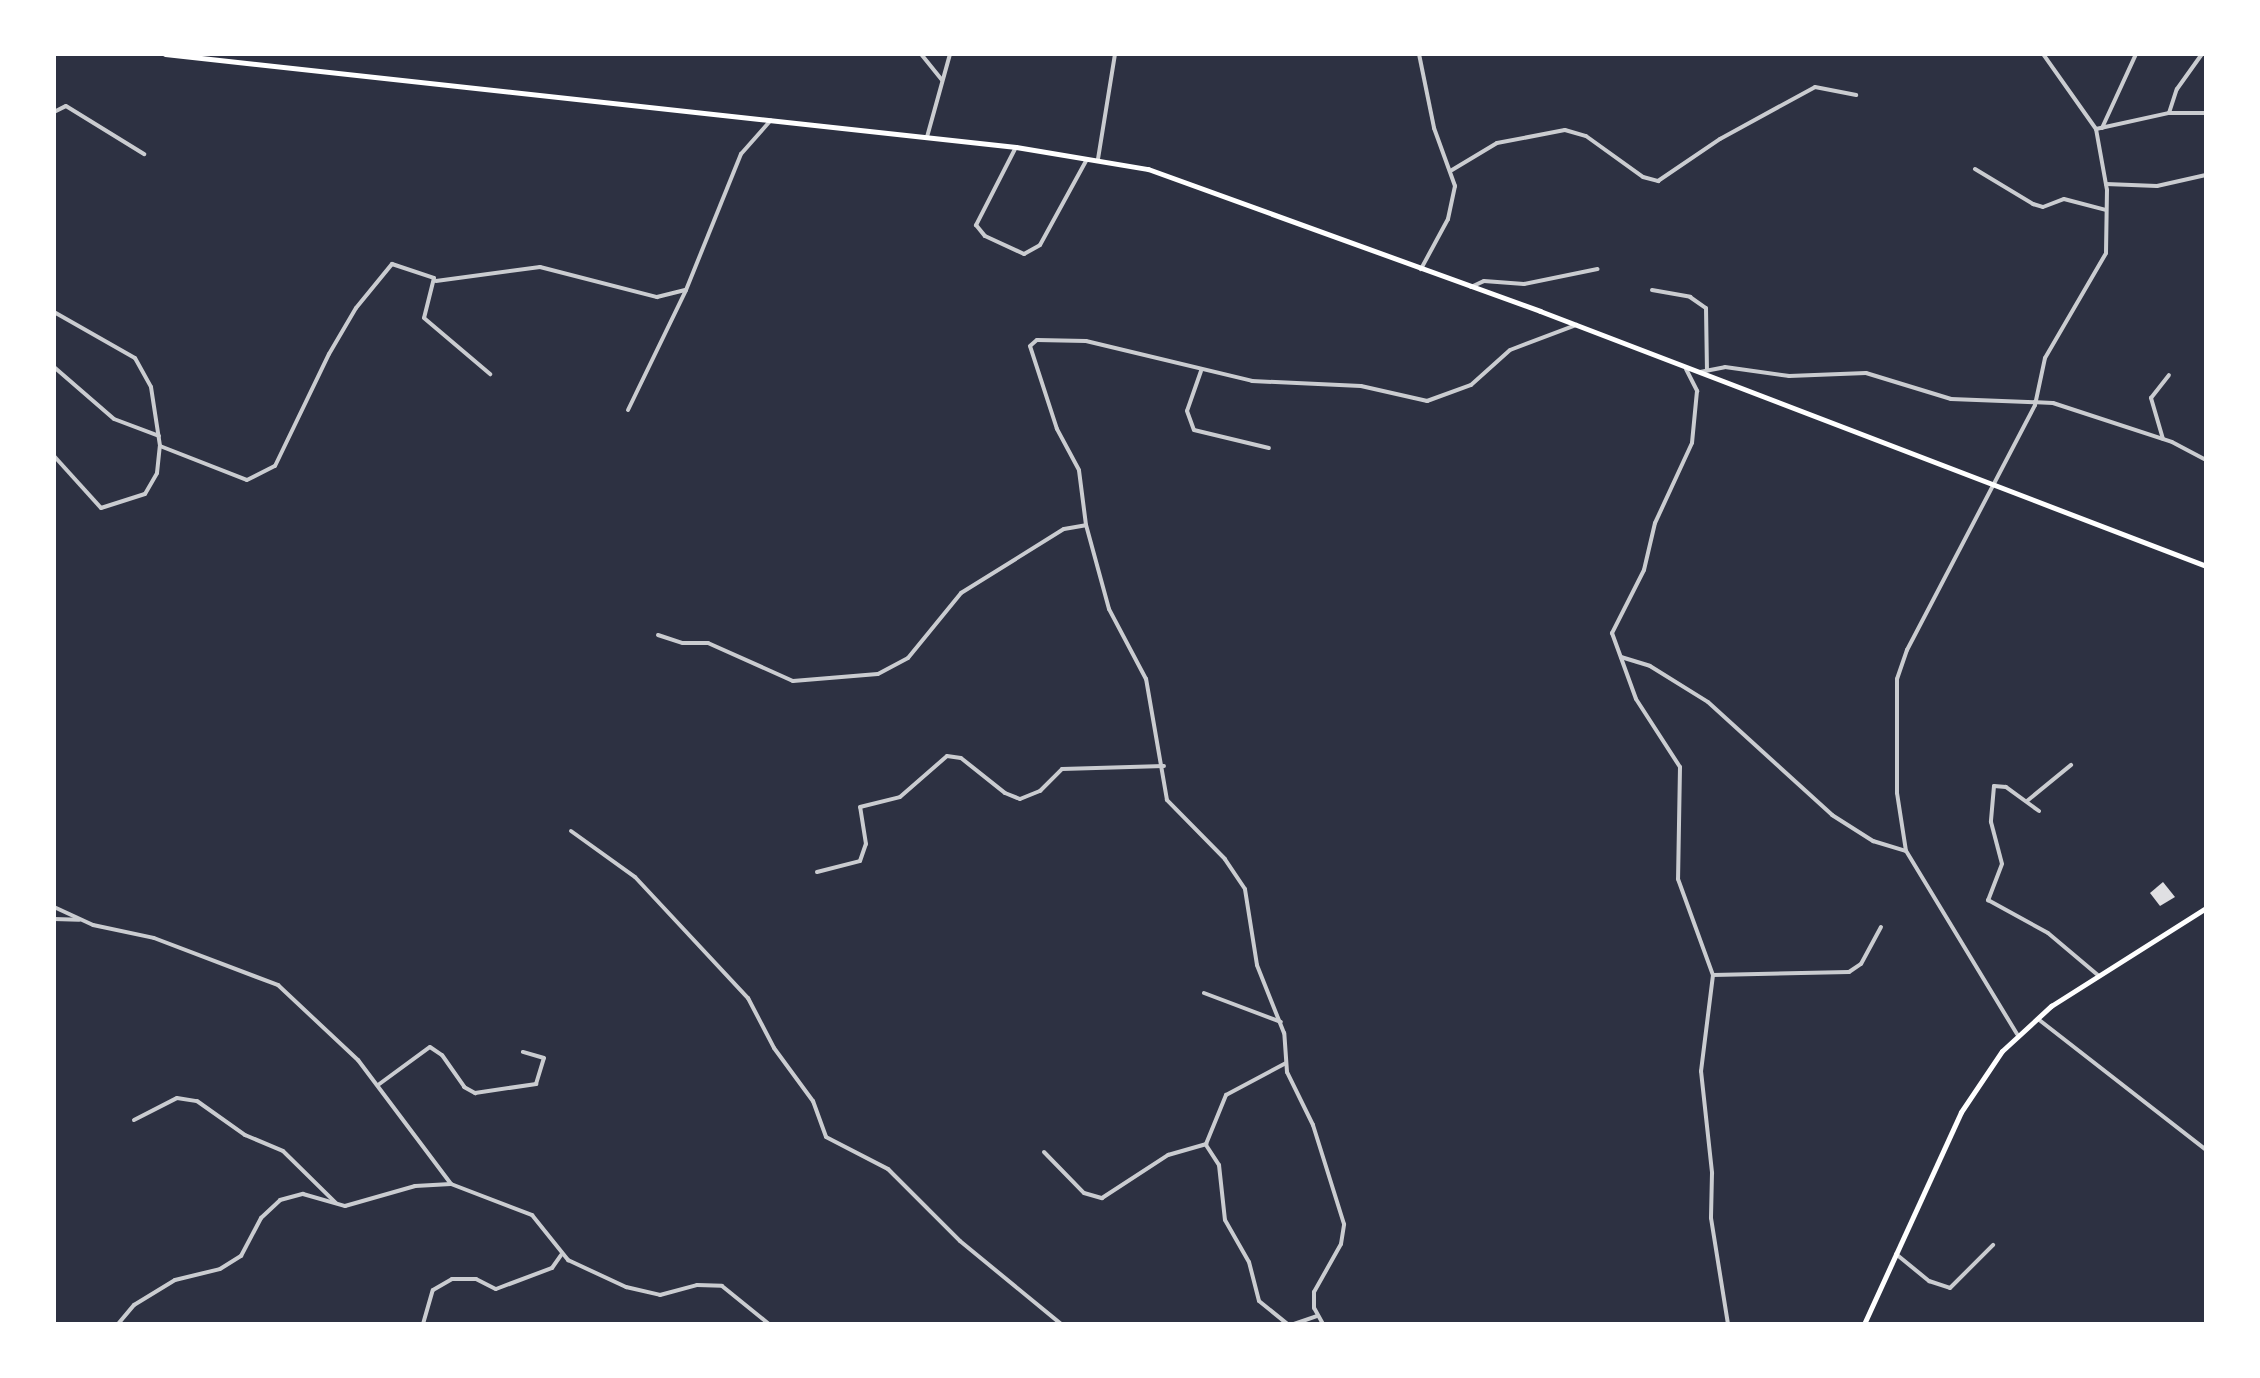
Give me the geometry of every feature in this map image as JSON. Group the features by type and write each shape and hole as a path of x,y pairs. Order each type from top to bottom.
{"main road":[{"path":"165,54 1016,147 1098,159 1189,183 1576,325 2206,566"},
{"path":"1864,1324 1961,1112 2017,1034 2036,1017 2206,908"}],"street":[{"path":"921,54 943,82"},
{"path":"927,137 950,54"},
{"path":"1098,159 1115,54"},
{"path":"1419,54 1434,128 1452,170 1453,203 1421,269"},
{"path":"2102,128 2136,54"},
{"path":"2169,113 2177,89 2202,54"},
{"path":"2017,1034 1906,851 1897,793 1897,679 1991,485 2035,405 2045,358 2106,253 2106,184 2096,129 2045,56"},
{"path":"1452,170 1497,143 1565,130 1586,136 1643,177 1658,181 1720,139 1815,87 1856,95"},
{"path":"54,112 66,106 144,154"},
{"path":"2096,129 2169,113 2206,113"},
{"path":"628,410 686,290 741,154 771,120"},
{"path":"1016,147 976,225 985,236 1024,254 1040,245 1088,157"},
{"path":"1975,169 2033,204 2043,207 2064,199 2106,210"},
{"path":"2106,184 2157,186 2206,175"},
{"path":"160,446 239,478 263,476 283,454 329,354 384,270 401,264 436,281 540,267 657,297 686,290"},
{"path":"1471,287 1484,281 1534,283 1597,269"},
{"path":"436,281 424,318 490,374"},
{"path":"1652,290 1690,297 1706,308 1707,369"},
{"path":"54,312 135,358 151,387 160,446 157,473 145,494 101,508 54,456"},
{"path":"1323,1324 1317,1316 1316,1283 1341,1244 1344,1224 1313,1125 1286,1063 1281,1022 1257,965 1242,882 1206,837 1170,806 1143,668 1109,609 1086,525 1079,470 1057,429 1031,343 1086,341 1201,371 1295,387 1361,386 1427,401 1471,385 1510,350 1576,325"},
{"path":"54,367 114,419 159,436"},
{"path":"1686,369 1697,391 1692,443 1655,523 1638,585 1615,626 1613,641 1636,699 1680,767 1675,850 1678,879 1713,975 1701,1071 1712,1173 1711,1218 1728,1324"},
{"path":"1698,374 1707,369 1789,376 1866,373 1951,399 2066,406 2163,439 2206,460"},
{"path":"1201,371 1187,411 1194,430 1269,448"},
{"path":"2163,439 2151,398 2169,375"},
{"path":"658,635 683,643 708,643 793,681 878,674 908,658 961,593 1064,529 1086,525"},
{"path":"1620,657 1642,661 1708,702 1832,815 1873,841 1906,851"},
{"path":"817,872 860,861 866,844 860,807 900,797 947,756 961,758 1005,793 1020,799 1040,791 1062,769 1164,766"},
{"path":"2027,801 2071,765"},
{"path":"2039,811 2002,785 1992,791 1992,828 2002,864 1988,900 2054,937 2099,976"},
{"path":"571,831 635,877 748,998 774,1048 813,1101 826,1137 875,1160 899,1178 960,1241 1061,1324"},
{"path":"54,907 82,920 154,938 274,982 346,1048 378,1085 451,1184"},
{"path":"54,919 82,920"},
{"path":"1713,975 1849,972 1861,964 1881,927"},
{"path":"1204,993 1281,1022"},
{"path":"2036,1017 2206,1150"},
{"path":"378,1085 430,1047 442,1055 464,1087 475,1093 536,1084 544,1058 523,1052"},
{"path":"1206,1144 1226,1095 1286,1063"},
{"path":"134,1120 177,1098 197,1101 245,1135 283,1151 337,1205"},
{"path":"1044,1152 1084,1193 1099,1199 1168,1155 1206,1144"},
{"path":"1206,1144 1219,1165 1225,1220 1249,1262 1259,1301 1287,1324"},
{"path":"118,1324 134,1305 175,1280 220,1269 241,1256 261,1218 280,1200 303,1194 337,1205 415,1186 451,1184 532,1215 561,1255 642,1294 722,1286 769,1324"},
{"path":"1896,1254 1929,1281 1950,1288 1993,1245"},
{"path":"423,1324 433,1290 452,1279 476,1279 496,1289 552,1268 561,1255"},
{"path":"1294,1324 1317,1316"}],"building":[{"path":"2163,882 2175,897 2160,906 2150,893"}]}
